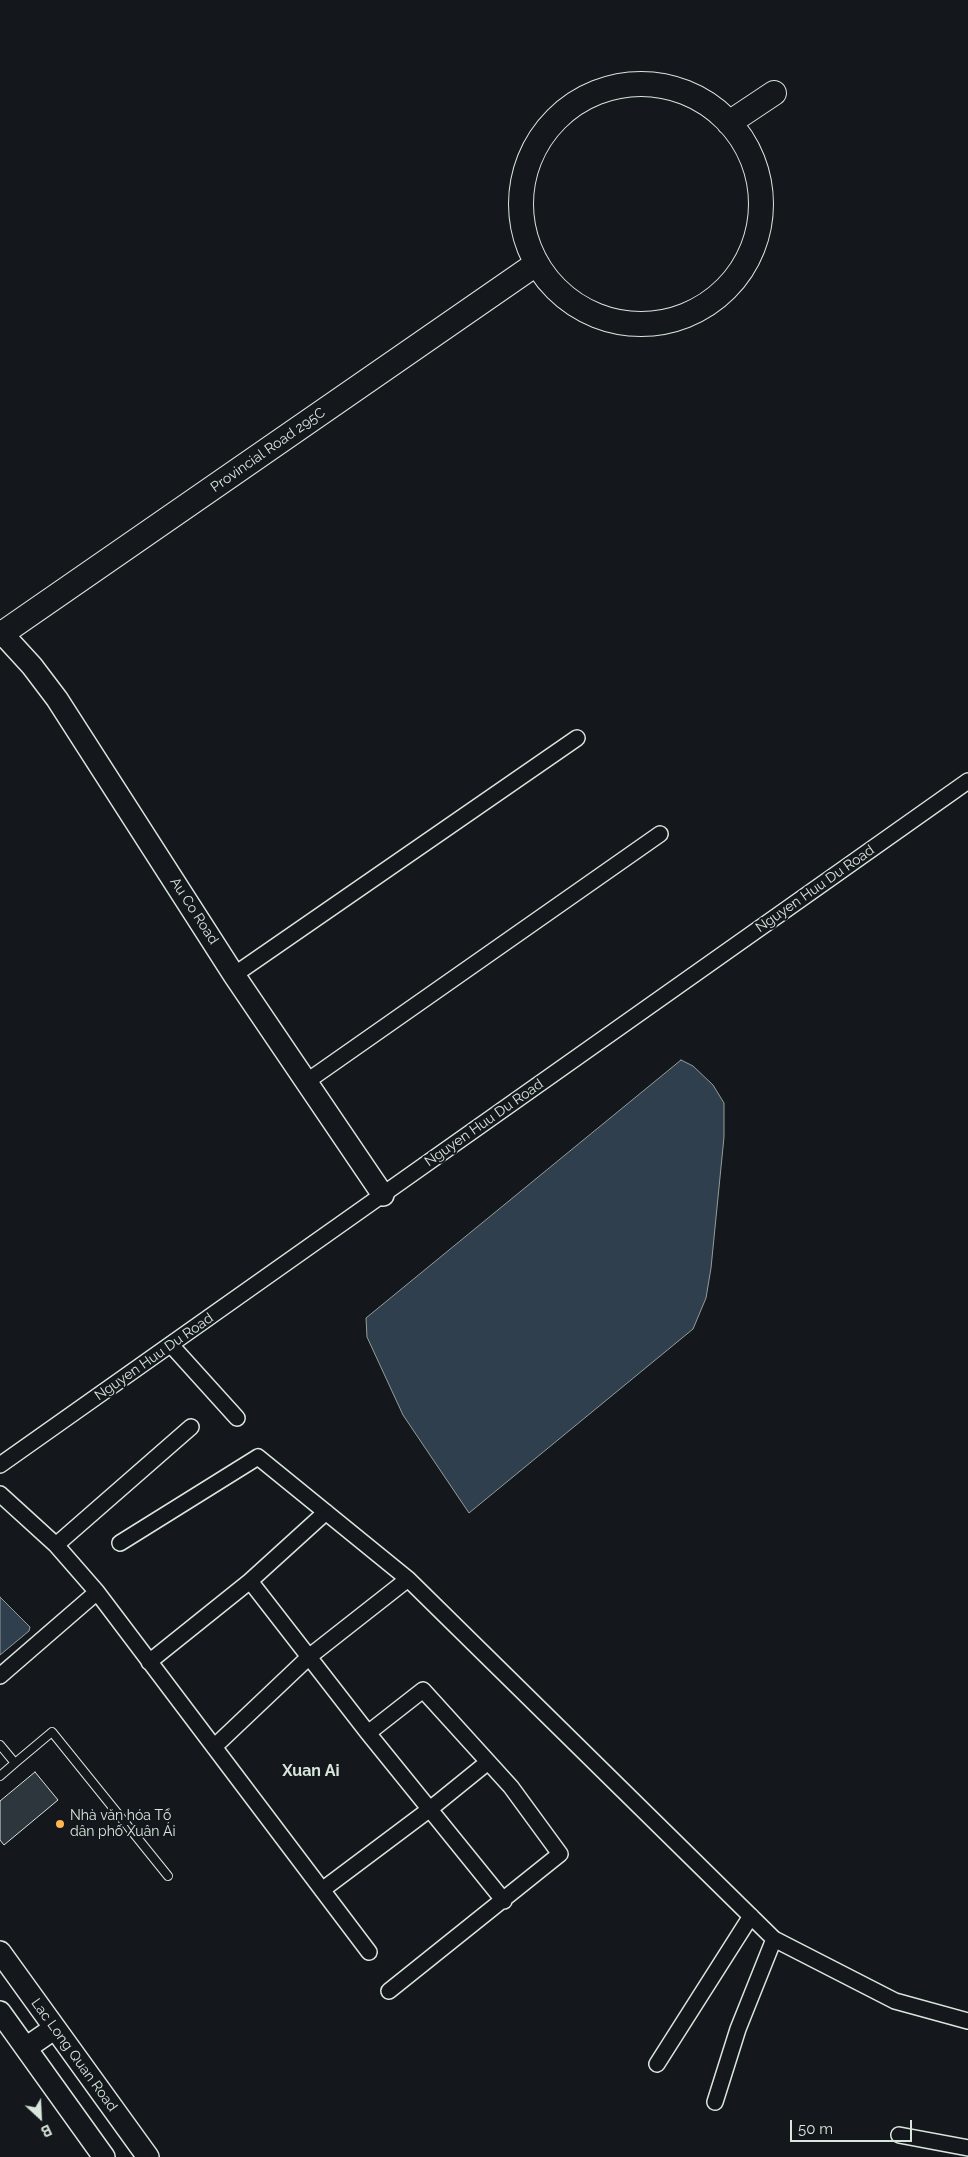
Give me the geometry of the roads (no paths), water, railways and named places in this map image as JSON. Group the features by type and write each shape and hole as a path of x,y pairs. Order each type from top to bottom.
{"main road":[{"path":"646,84 666,86 685,92 703,101 729,123 745,142 753,160 759,179 761,218 757,237 743,268 724,291 710,302 688,314 665,322 631,324 615,321 599,316 569,301 536,264 528,246 523,227 521,198 526,169 533,151 556,119 588,96 606,89 646,84"},
{"path":"729,123 774,93"},
{"name":"Provincial Road 295C","path":"1,633 536,264"},
{"name":"Au Co Road","path":"1,633 32,666 56,699 234,974 383,1195"},
{"name":"Lac Long Quan Road","path":"0,1952 148,2157"},
{"path":"0,2012 104,2157"},
{"path":"26,2048 55,2028"}],"street":[{"path":"234,974 576,738"},
{"name":"Nguyen Huu Du Road","path":"0,1465 968,781"},
{"path":"306,1082 660,834"},
{"path":"171,1345 237,1418"},
{"path":"56,1545 191,1427"},
{"path":"120,1543 258,1457 408,1579 774,1939 895,2001 968,2021"},
{"path":"0,1494 56,1545 97,1592 369,1952"},
{"path":"149,1662 250,1581 326,1512"},
{"path":"214,1747 310,1656 408,1579"},
{"path":"250,1581 368,1733 504,1901"},
{"path":"0,1676 97,1592"},
{"path":"368,1733 423,1690 511,1788 560,1854 504,1901 389,1991"},
{"path":"322,1890 430,1809 488,1762"},
{"path":"657,2064 751,1916"},
{"path":"715,2102 738,2029 774,1939"},
{"path":"899,2135 968,2148"}],"lane":[{"path":"0,1776 52,1732 168,1876"},
{"path":"0,1745 15,1763"}],"water":[{"path":"681,1060 693,1066 713,1085 724,1103 724,1137 711,1268 706,1298 693,1329 469,1513 403,1415 367,1337 366,1318"},
{"path":"0,1597 30,1627 29,1631 0,1655"}],"place":[{"name":"Nhà văn hóa Tổ dân phố Xuân Ái","path":"60,1824"}],"district":[{"name":"Xuan Ai","path":"311,1771"}]}
